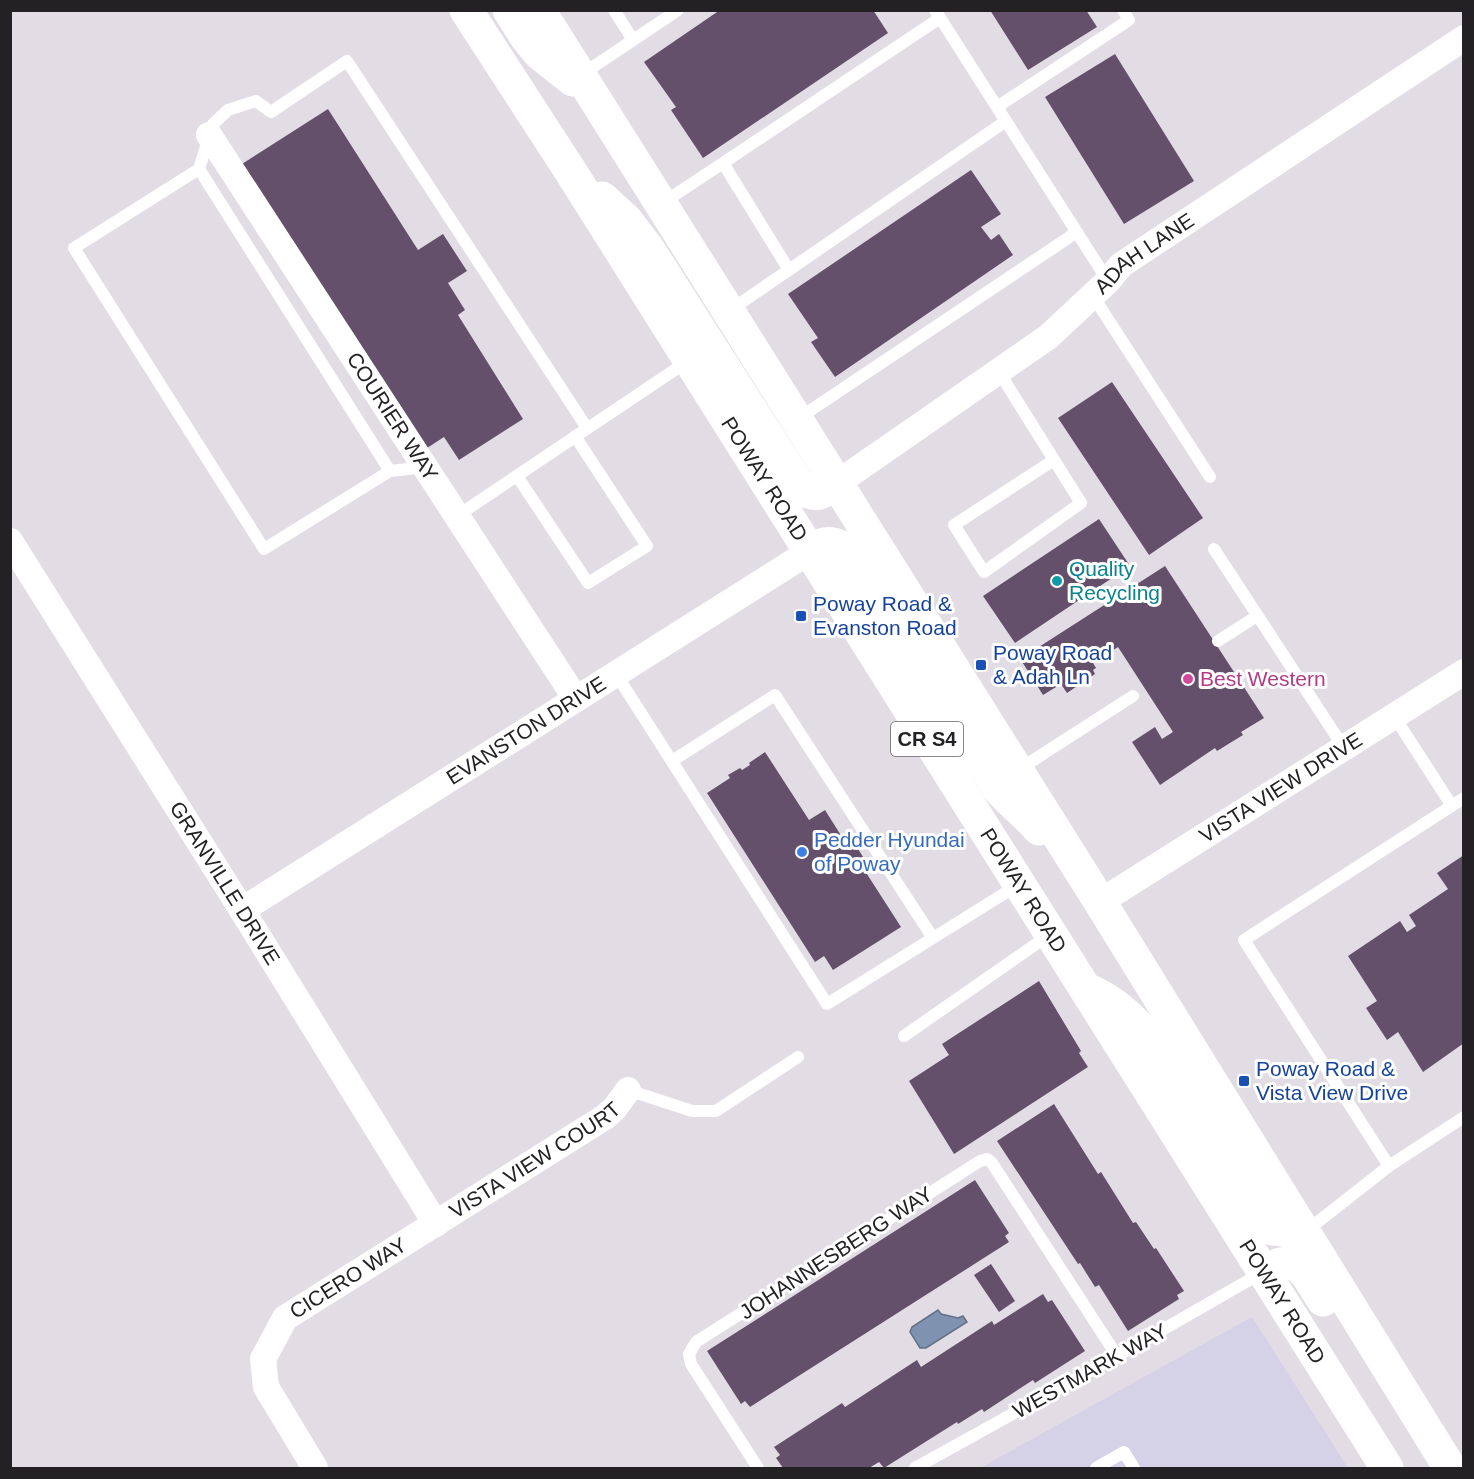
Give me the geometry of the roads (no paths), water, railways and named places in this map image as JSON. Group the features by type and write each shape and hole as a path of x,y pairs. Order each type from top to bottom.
{"main road":[{"name":"POWAY ROAD","path":"466,10 571,172 1387,1468"},
{"path":"508,10 539,53 586,86"},
{"name":"CR S4","path":"539,10 1100,902 1450,1468"},
{"path":"571,172 638,234 802,490 813,495 823,493 837,484"},
{"path":"809,552 824,542 842,547 998,788 1012,804 1028,816 1100,902"},
{"path":"1084,987 1104,997 1133,1019 1149,1038 1266,1222 1274,1228 1304,1233"},
{"path":"1264,1271 1274,1265 1289,1263 1301,1267 1376,1383 1424,1427"}],"street":[{"name":"ADAH LANE","path":"837,484 1048,337 1100,289 1121,265 1464,38"},
{"name":"COURIER WAY","path":"209,135 576,699"},
{"name":"GRANVILLE DRIVE","path":"10,541 436,1224"},
{"name":"EVANSTON DRIVE","path":"242,910 809,552"},
{"name":"VISTA VIEW DRIVE","path":"1100,902 1464,672"},
{"name":"VISTA VIEW COURT","path":"436,1224 605,1118 628,1090"},
{"name":"CICERO WAY","path":"315,1468 266,1387 263,1359 285,1318 436,1224"}],"lane":[{"path":"614,10 633,40"},
{"path":"586,86 633,40 678,10"},
{"path":"997,107 1129,20 1123,10"},
{"path":"660,204 938,14 1077,232 1100,289 1210,477"},
{"path":"426,467 390,471 264,549 74,248 199,169 213,124 228,110 256,101 271,112 347,61 587,429"},
{"path":"728,312 1006,121"},
{"path":"723,163 789,270"},
{"path":"199,169 390,471"},
{"path":"796,420 1077,232"},
{"path":"457,516 688,360"},
{"path":"999,372 1081,503 984,572 954,525 1054,460"},
{"path":"517,476 588,583 647,546 575,436"},
{"path":"1214,549 1344,747"},
{"path":"1218,641 1257,616"},
{"path":"616,674 827,1004 1019,884"},
{"path":"672,761 775,696 933,938"},
{"path":"1017,771 1133,696"},
{"path":"1394,716 1452,806"},
{"path":"1389,1166 1244,940 1464,798"},
{"path":"904,1036 1050,934"},
{"path":"628,1090 692,1111 716,1111 798,1057"},
{"path":"1304,1233 1389,1166 1464,1118"},
{"name":"JOHANNESBERG WAY","path":"758,1468 691,1364 689,1354 696,1342 980,1161 987,1159 992,1163 1117,1356"},
{"name":"WESTMARK WAY","path":"915,1468 1264,1271"},
{"path":"1096,1468 1124,1452 1134,1468"}],"water":[{"path":"938,1310 941,1314 958,1318 963,1316 967,1322 926,1348 920,1348 910,1332 912,1327"}],"place":[{"name":"Quality Recycling","path":"1057,581"},
{"name":"Poway Road & Evanston Road","path":"801,616"},
{"name":"Poway Road & Adah Ln","path":"981,665"},
{"name":"Best Western","path":"1188,679"},
{"name":"Pedder Hyundai of Poway","path":"802,852"},
{"name":"Poway Road & Vista View Drive","path":"1244,1081"}]}
